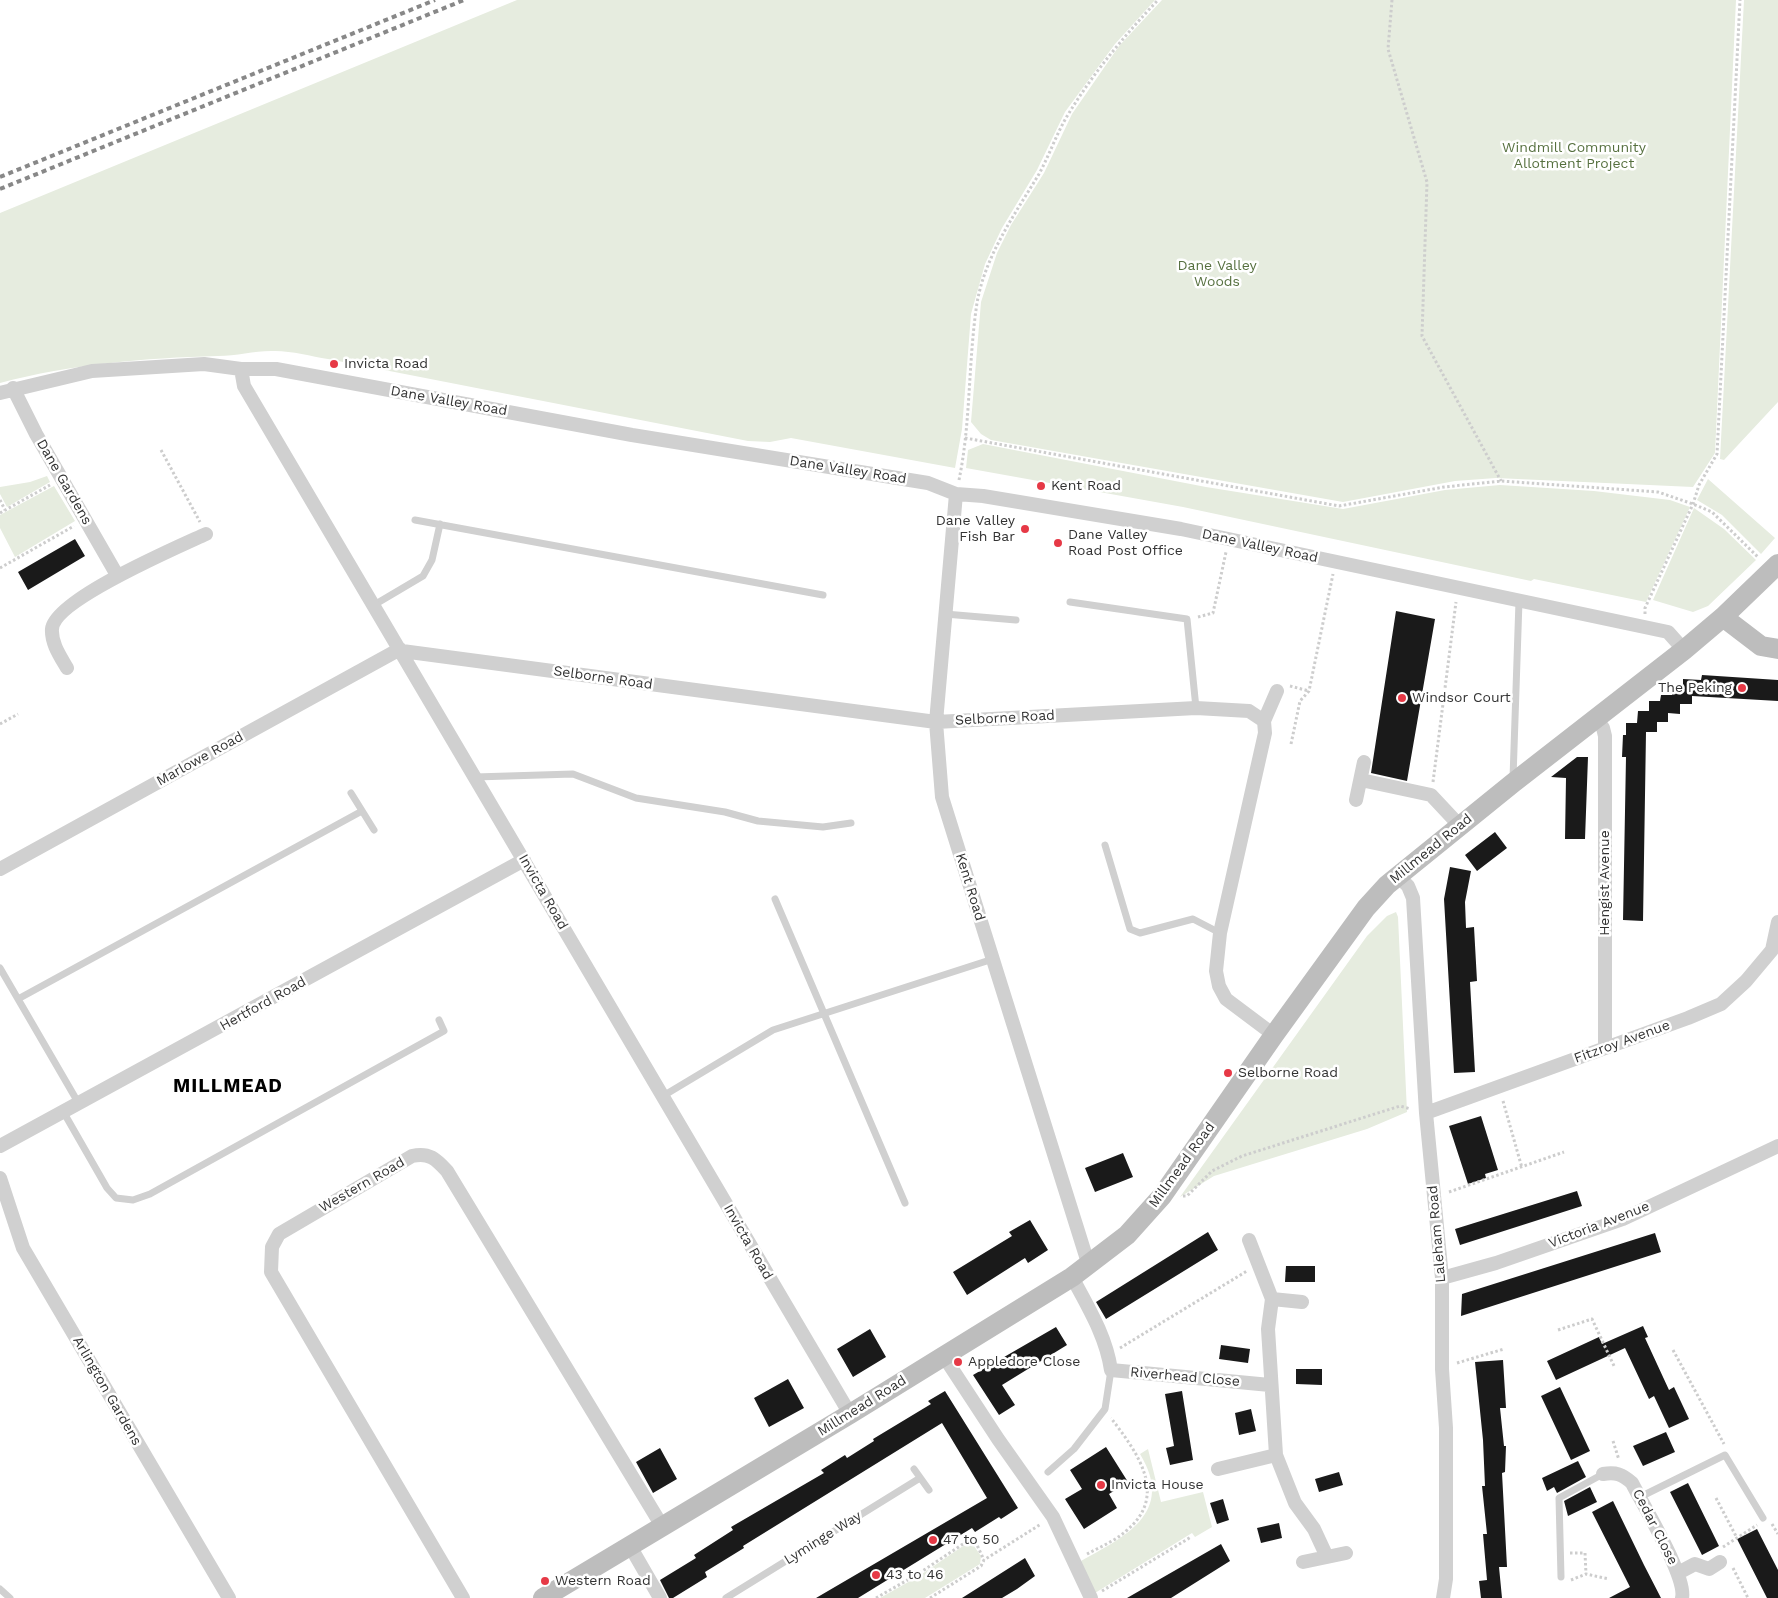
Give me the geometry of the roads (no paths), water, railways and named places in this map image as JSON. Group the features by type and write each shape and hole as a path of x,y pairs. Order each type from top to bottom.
{"main road":[{"name":"Millmead Road","path":"542,1598 850,1414 1080,1272 1127,1235 1162,1196 1274,1035 1366,908 1397,875 1513,782 1597,720 1684,650 1723,617 1775,567"},
{"path":"1723,617 1761,646 1778,648"}],"street":[{"name":"Dane Valley Road","path":"6,391 92,372 204,364 241,370 276,369 632,435 928,483 956,494 983,496 1228,539 1668,632 1684,650"},
{"name":"Invicta Road","path":"241,370 244,386 850,1414"},
{"name":"Dane Gardens","path":"6,391 62,479 117,575"},
{"name":"Kent Road","path":"956,494 936,722 942,797 993,959 1080,1272"},
{"path":"67,668 54,644 52,628 58,614 117,575 206,534"},
{"name":"Selborne Road","path":"401,650 936,722 1196,708 1249,711 1264,721"},
{"name":"Marlowe Road","path":"0,869 401,650"},
{"path":"1274,1035 1226,1000 1219,986 1216,971 1220,933 1265,733 1264,721 1279,688"},
{"name":"Hengist Avenue","path":"1597,720 1603,728 1605,736 1606,1048"},
{"path":"1356,800 1364,762"},
{"path":"1361,780 1431,795 1460,826"},
{"name":"Hertford Road","path":"0,1146 80,1105 524,860"},
{"name":"Laleham Road","path":"1397,875 1408,886 1412,898 1426,1113 1442,1278 1442,1370 1446,1428 1446,1579 1443,1598"},
{"name":"Fitzroy Avenue","path":"1426,1113 1721,1004 1746,980 1772,950 1778,922"},
{"name":"Victoria Avenue","path":"1442,1278 1496,1263 1623,1219 1778,1146"},
{"name":"Western Road","path":"463,1598 271,1272 270,1258 272,1247 279,1234 412,1156 420,1154 430,1155 447,1171 662,1526"},
{"name":"Arlington Gardens","path":"0,1178 23,1248 229,1598"},
{"path":"1249,1240 1272,1299 1268,1329 1276,1455 1295,1503 1314,1529 1327,1557"},
{"name":"Riverhead Close","path":"1080,1272 1109,1355 1111,1370 1270,1384"},
{"path":"1272,1299 1302,1302"},
{"path":"943,1355 998,1439 1053,1516 1091,1598"},
{"path":"1218,1469 1276,1455"},
{"name":"Cedar Close","path":"1603,1474 1615,1472 1624,1475 1632,1482 1678,1574 1683,1592 1682,1598"},
{"path":"630,1546 660,1598"},
{"path":"1303,1562 1346,1553"},
{"name":"Cedar Close","path":"1678,1574 1695,1564 1709,1568 1726,1561"}],"lane":[{"path":"415,520 823,595"},
{"path":"374,605 423,576 432,560 440,524"},
{"path":"1513,782 1519,601"},
{"path":"1070,602 1188,619 1196,708"},
{"path":"945,614 1016,620"},
{"path":"475,777 573,774 636,798 725,812 758,821 823,827 851,823"},
{"path":"351,793 374,830"},
{"path":"18,999 362,811"},
{"path":"1104,845 1130,929 1140,933 1193,918 1220,933"},
{"path":"775,899 905,1203"},
{"path":"663,1096 773,1030 993,959"},
{"path":"0,968 80,1105"},
{"path":"64,1113 107,1188 116,1198 133,1200 150,1194 444,1031 439,1020"},
{"path":"1048,1472 1074,1449 1105,1409 1111,1370"},
{"path":"1640,1497 1725,1455 1763,1518"},
{"path":"914,1469 929,1490"},
{"path":"1561,1576 1559,1498 1603,1474"},
{"name":"Lyminge Way","path":"726,1598 920,1478"},
{"path":"0,1589 10,1598"}],"railway":[{"path":"0,177 435,0"},
{"path":"0,189 464,0"}],"place":[{"name":"Invicta Road","path":"334,364"},
{"name":"Kent Road","path":"1041,486"},
{"name":"Dane Valley Fish Bar","path":"1025,529"},
{"name":"Dane Valley Road Post Office","path":"1058,543"},
{"name":"The Peking","path":"1742,688"},
{"name":"Windsor Court","path":"1402,698"},
{"name":"Selborne Road","path":"1228,1073"},
{"name":"Appledore Close","path":"958,1362"},
{"name":"Invicta House","path":"1101,1485"},
{"name":"47 to 50","path":"933,1540"},
{"name":"43 to 46","path":"876,1575"},
{"name":"Western Road","path":"545,1581"}],"district":[{"name":"MILLMEAD","path":"228,1086"}],"park label":[{"name":"Windmill Community Allotment Project","path":"1574,156"},
{"name":"Dane Valley Woods","path":"1217,274"}]}
